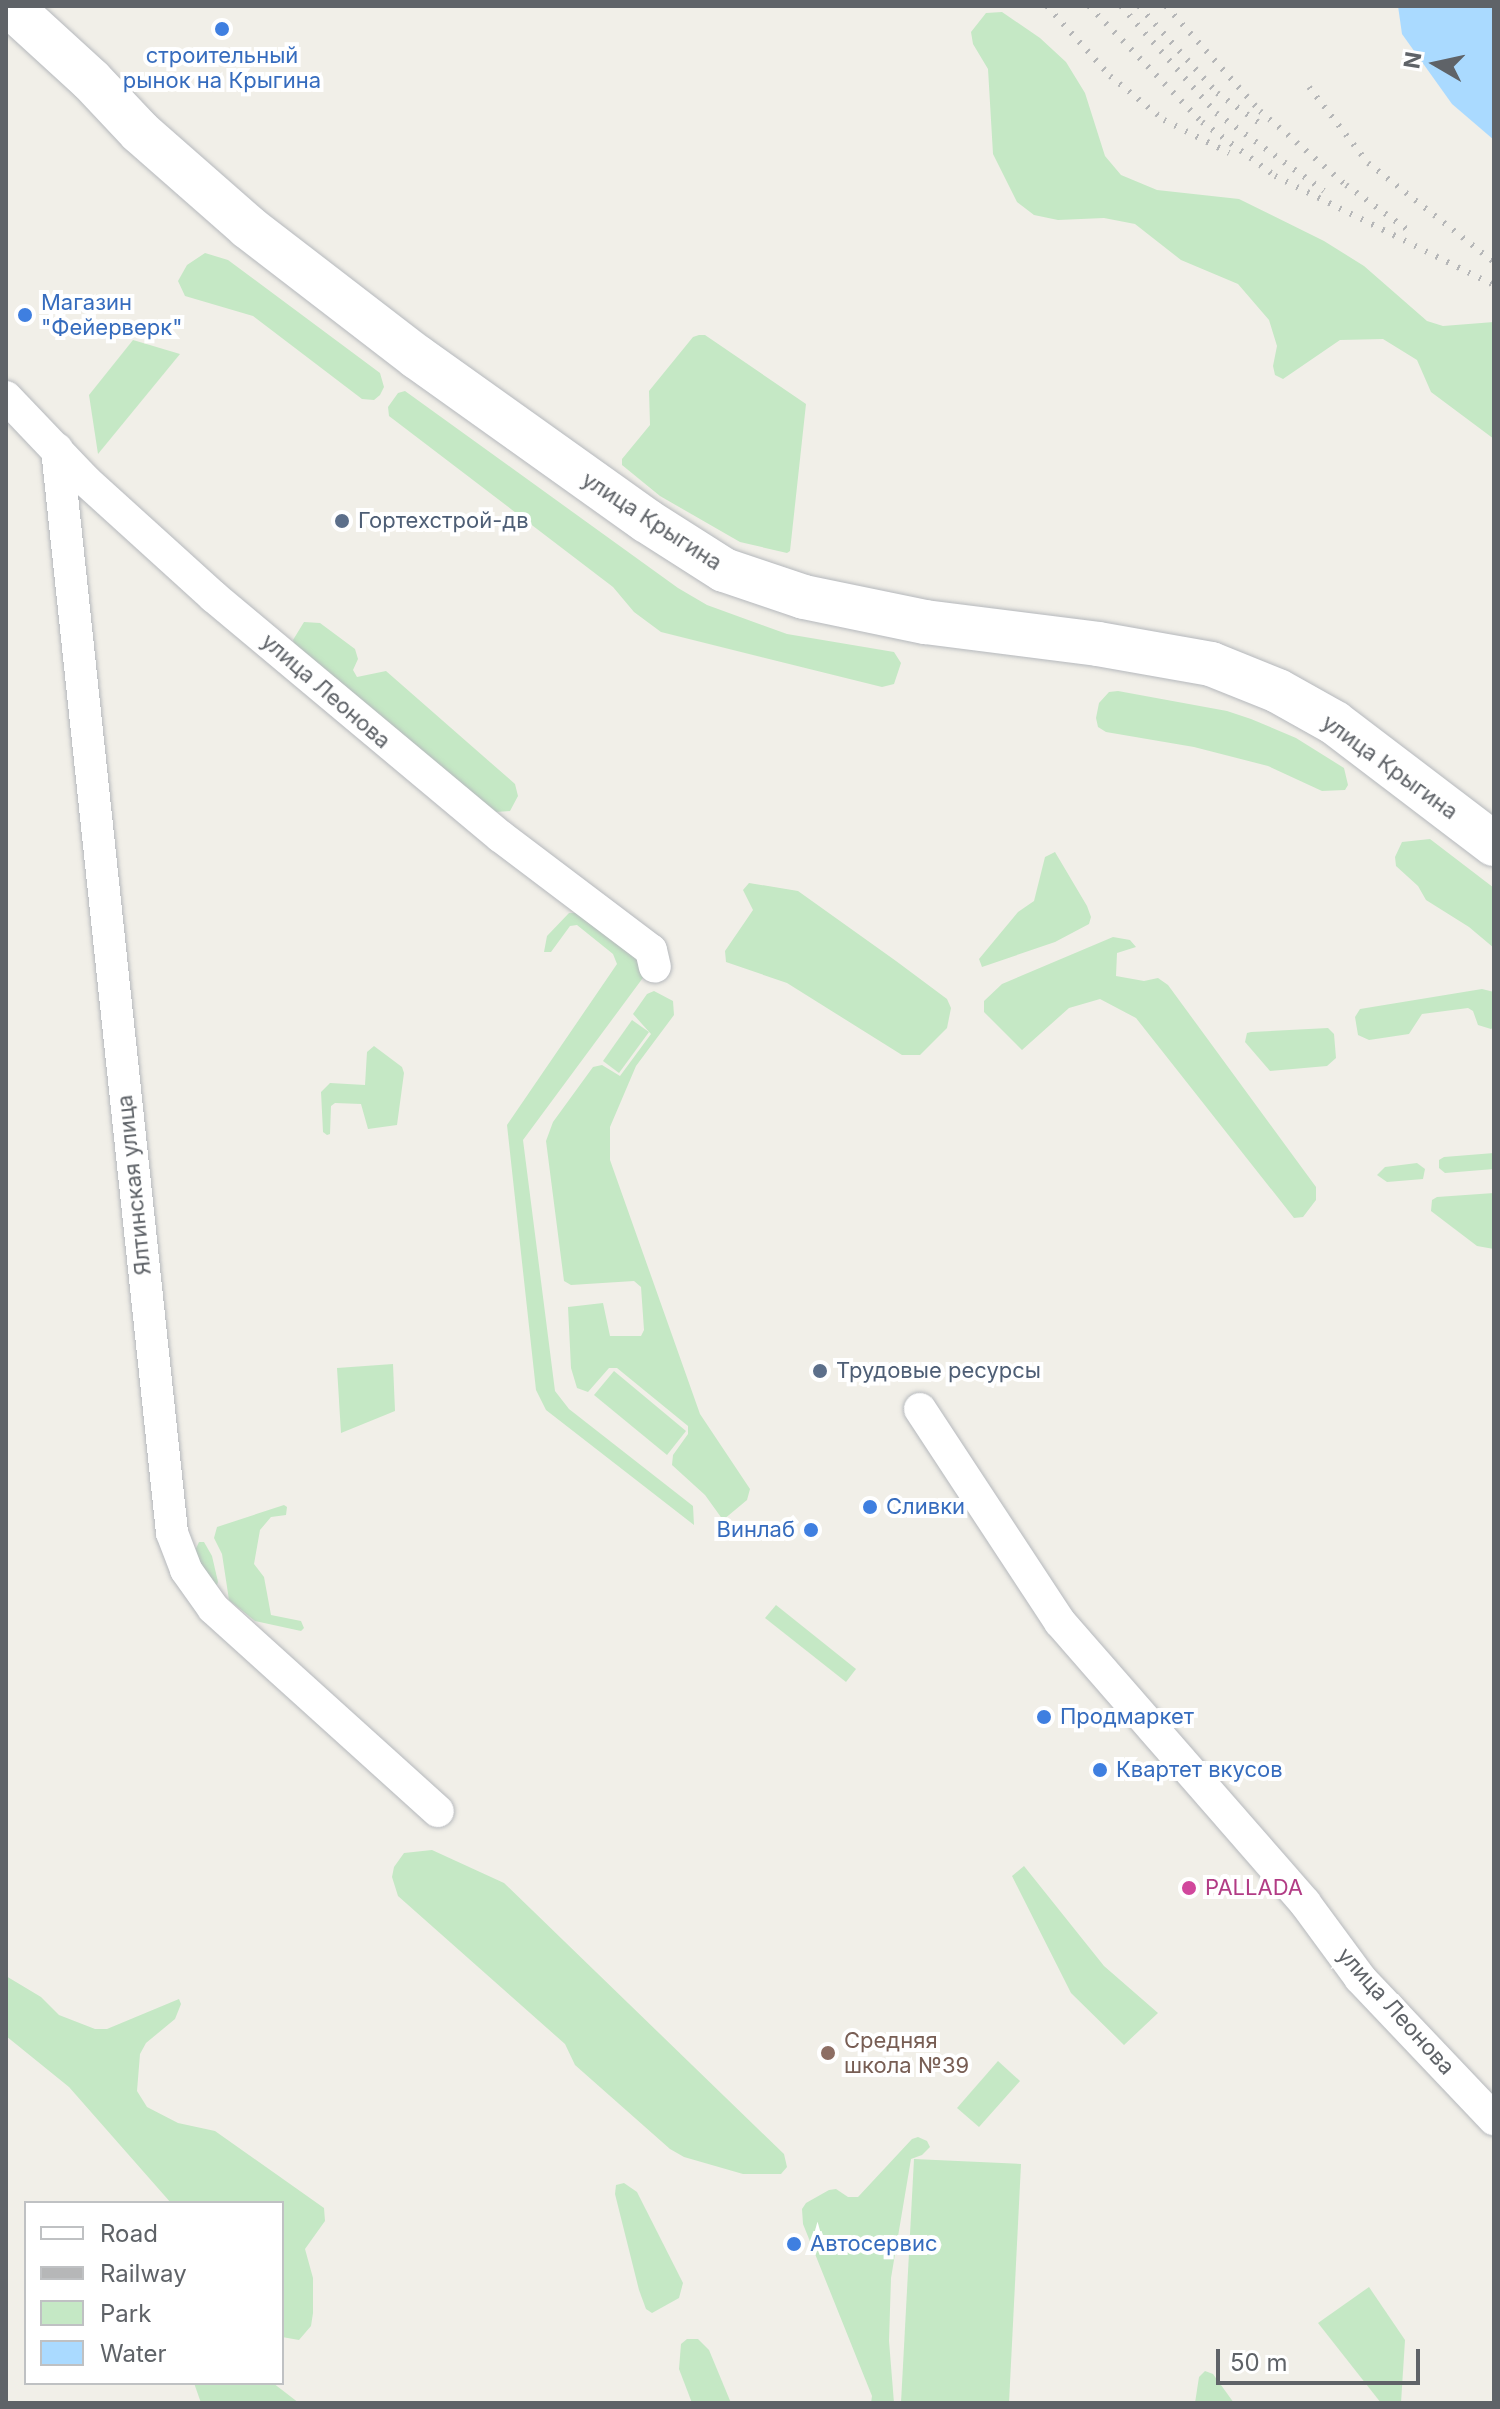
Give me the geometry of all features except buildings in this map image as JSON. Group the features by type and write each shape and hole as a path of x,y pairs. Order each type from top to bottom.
{"main road":[{"name":"улица Крыгина","path":"10,6 91,80 140,132 248,227 417,357 647,521 724,570 804,597 925,622 1098,644 1211,664 1278,691 1335,723 1494,844"}],"street":[{"name":"улица Леонова","path":"6,397 182,569 534,864 651,950 655,967"},
{"name":"Ялтинская улица","path":"57,449 172,1533 186,1570 213,1608 438,1811"},
{"name":"улица Леонова","path":"920,1409 1060,1622 1305,1903 1360,1978 1494,2119"}],"green space":[{"path":"1002,12 1040,38 1066,62 1085,93 1105,156 1121,175 1157,190 1239,199 1324,241 1364,266 1427,321 1443,326 1494,322 1494,439 1431,392 1417,360 1383,339 1340,340 1283,379 1275,375 1273,366 1277,346 1269,320 1238,284 1181,260 1135,224 1104,218 1058,220 1034,215 1017,202 993,154 988,69 973,44 971,32 986,13"},
{"path":"205,253 228,260 380,373 384,387 380,395 374,400 362,399 253,316 185,296 178,281 187,265"},
{"path":"705,335 806,404 790,551 787,553 740,542 660,496 622,465 622,459 650,425 649,391 693,337"},
{"path":"133,340 180,354 98,454 89,395"},
{"path":"405,391 678,588 707,605 787,634 894,652 901,663 894,684 882,687 661,632 634,612 613,587 389,416 388,407 398,393"},
{"path":"304,622 320,623 355,649 358,659 353,670 357,677 386,671 515,784 518,796 510,811 496,812 296,651 293,640"},
{"path":"1118,691 1227,711 1251,719 1296,738 1344,768 1348,785 1345,790 1322,791 1268,766 1194,747 1106,732 1098,727 1099,703 1109,692"},
{"path":"1430,839 1494,888 1494,948 1469,927 1426,900 1418,886 1396,866 1395,857 1402,842"},
{"path":"1055,852 1087,906 1091,917 1089,924 1055,942 982,967 979,959 1018,912 1034,901 1045,857"},
{"path":"749,883 798,891 896,961 947,999 951,1008 947,1028 920,1055 902,1055 787,983 726,962 725,951 753,910 743,890"},
{"path":"569,913 576,913 641,960 645,975 523,1140 555,1391 569,1409 693,1506 694,1525 546,1410 536,1390 507,1125 617,964 613,954 577,925 570,926 551,952 544,952 547,936"},
{"path":"1113,937 1130,940 1136,947 1117,953 1116,976 1144,981 1158,978 1168,985 1316,1187 1316,1200 1303,1217 1294,1218 1136,1018 1100,999 1069,1008 1022,1050 984,1012 984,1001 1002,984"},
{"path":"1482,989 1494,992 1494,1027 1491,1029 1478,1025 1473,1011 1468,1008 1422,1014 1409,1034 1369,1040 1358,1035 1355,1017 1360,1009"},
{"path":"654,991 673,1001 674,1015 636,1066 610,1127 610,1160 700,1414 750,1489 747,1500 723,1520 705,1495 672,1465 673,1455 688,1434 688,1426 617,1368 609,1368 588,1392 577,1388 571,1368 568,1307 603,1303 610,1336 641,1336 644,1330 641,1287 634,1281 571,1285 564,1281 546,1141 553,1122 593,1067 602,1065 620,1076 651,1034 633,1014 647,994"},
{"path":"632,1020 649,1032 619,1073 603,1061"},
{"path":"1328,1028 1334,1034 1336,1058 1327,1066 1270,1071 1245,1042 1247,1033 1251,1032"},
{"path":"374,1046 402,1067 404,1073 397,1125 368,1129 361,1104 335,1103 331,1106 330,1134 327,1135 323,1132 321,1092 330,1083 365,1085 367,1052"},
{"path":"1494,1153 1494,1169 1445,1173 1439,1168 1439,1160 1444,1157"},
{"path":"1417,1163 1425,1169 1423,1179 1387,1182 1377,1175 1385,1167"},
{"path":"1494,1193 1494,1249 1477,1246 1431,1211 1432,1200 1437,1197"},
{"path":"393,1364 395,1411 341,1433 337,1368"},
{"path":"614,1371 686,1431 667,1455 594,1395"},
{"path":"284,1505 287,1507 286,1515 271,1517 260,1530 254,1564 264,1577 271,1615 301,1621 304,1628 301,1631 255,1621 229,1600 222,1554 214,1538 217,1527"},
{"path":"199,1542 204,1542 212,1556 218,1582 214,1593 193,1555"},
{"path":"776,1605 856,1669 846,1682 765,1618"},
{"path":"432,1850 504,1883 784,2154 787,2167 781,2174 743,2174 684,2157 670,2149 575,2065 565,2044 398,1896 392,1877 394,1867 404,1853"},
{"path":"1024,1866 1104,1966 1158,2013 1124,2045 1071,1993 1012,1876"},
{"path":"6,1976 41,1997 59,2015 95,2029 107,2029 179,1999 181,2004 175,2019 146,2043 140,2054 137,2091 147,2107 178,2123 215,2131 324,2208 325,2221 305,2249 313,2278 313,2313 311,2326 299,2340 284,2337 284,2201 169,2201 69,2087 6,2036"},
{"path":"998,2061 1020,2081 979,2127 957,2108"},
{"path":"918,2137 927,2141 930,2147 922,2155 911,2159 891,2278 889,2341 894,2403 871,2403 872,2396 803,2224 802,2209 806,2203 829,2190 836,2189 848,2197 858,2197 912,2139"},
{"path":"914,2159 1021,2164 1009,2403 901,2403"},
{"path":"624,2183 637,2192 683,2283 679,2298 652,2313 646,2309 639,2290 615,2194 616,2185"},
{"path":"1369,2287 1405,2340 1401,2403 1381,2403 1318,2323"},
{"path":"687,2339 698,2339 709,2350 731,2403 692,2403 679,2369 681,2344"},
{"path":"1205,2371 1213,2374 1234,2403 1195,2403 1199,2377"},
{"path":"195,2385 276,2385 299,2403 201,2403"}],"water":[{"path":"1398,6 1494,6 1494,140 1452,104 1402,34"}],"railway":[{"path":"1047,6 1110,76 1164,120 1229,153"},
{"path":"1089,6 1202,122 1275,176 1494,285"},
{"path":"1121,6 1216,113 1324,191"},
{"path":"1139,6 1217,93 1265,127"},
{"path":"1166,6 1260,111 1346,185 1412,233"},
{"path":"1309,87 1368,163 1494,262"}],"place":[{"name":"строительный рынок на Крыгина","path":"222,29"},
{"name":"Магазин \"Фейерверк\"","path":"25,315"},
{"name":"Гортехстрой-дв","path":"342,521"},
{"name":"Трудовые ресурсы","path":"820,1371"},
{"name":"Сливки","path":"870,1507"},
{"name":"Винлаб","path":"811,1530"},
{"name":"Продмаркет","path":"1044,1717"},
{"name":"Квартет вкусов","path":"1100,1770"},
{"name":"PALLADA","path":"1189,1888"},
{"name":"Средняя школа №39","path":"828,2053"},
{"name":"Автосервис","path":"794,2244"}]}
